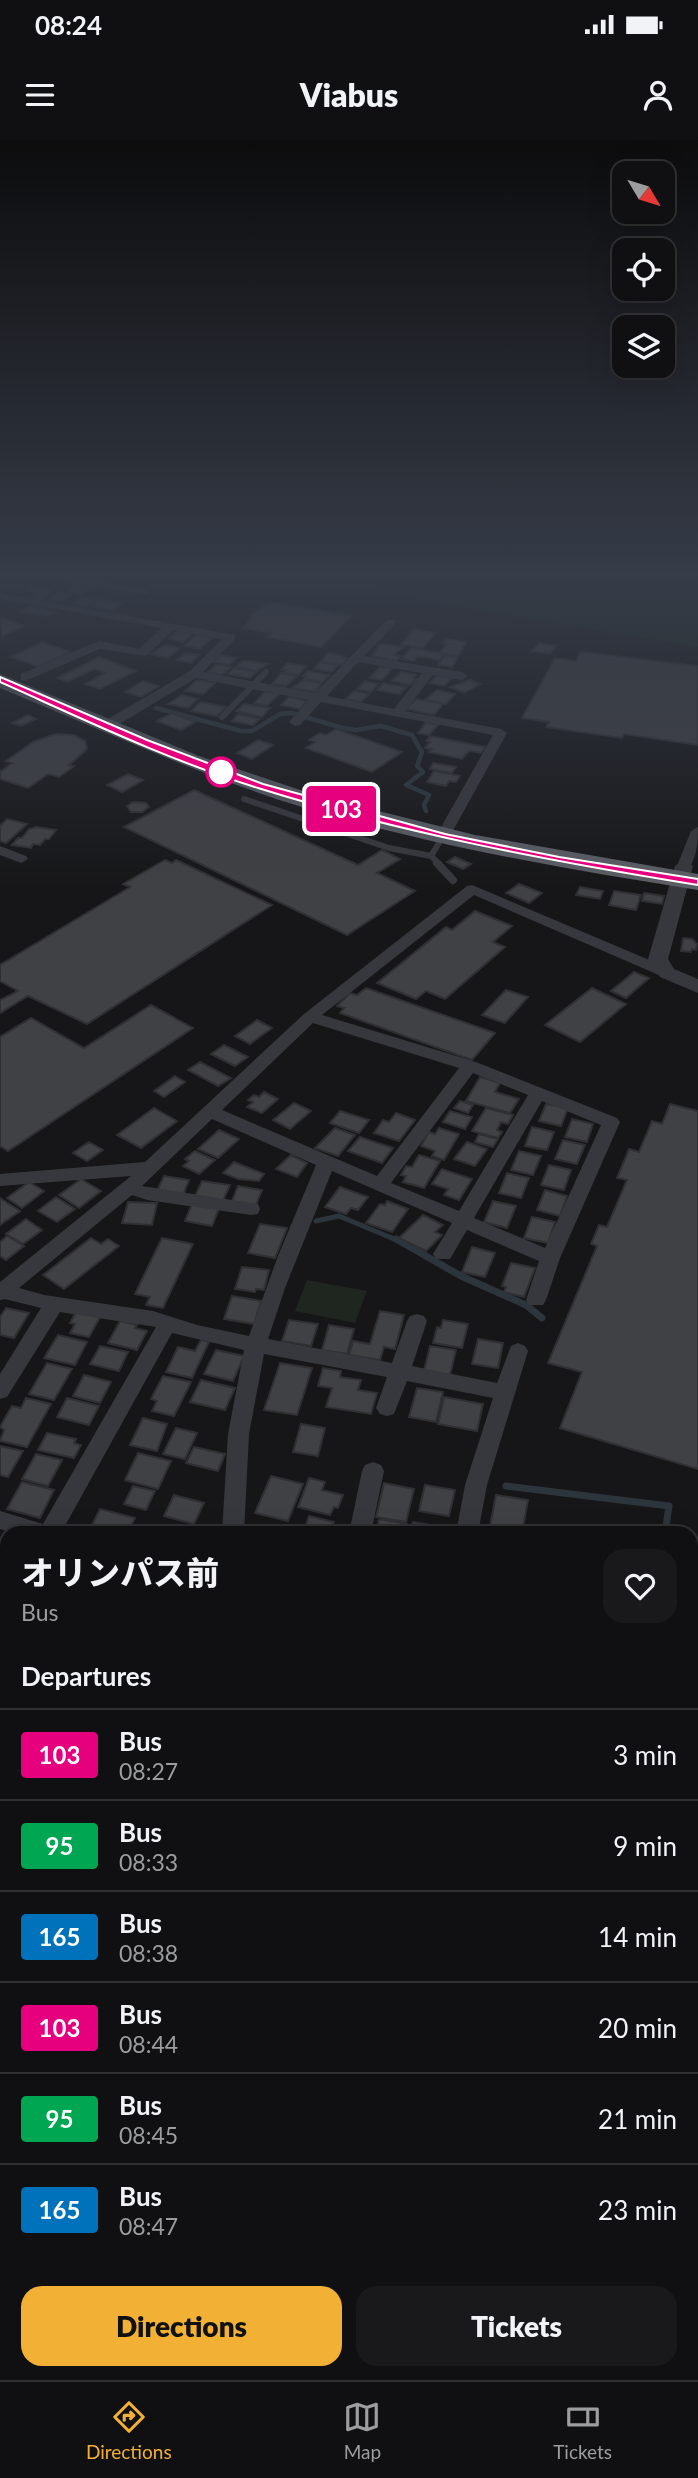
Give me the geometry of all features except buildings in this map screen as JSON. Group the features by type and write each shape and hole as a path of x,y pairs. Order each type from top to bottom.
{"highway":[{"path":"4,682 113,722 260,786 441,839 559,860 690,874"},
{"path":"34,682 113,722"}],"street":[{"path":"113,722 181,682"},
{"path":"230,682 501,733 441,839"},
{"path":"299,718 333,682"},
{"path":"397,713 422,682"},
{"path":"667,973 660,965 658,954 690,874 698,831"},
{"path":"0,850 21,859"},
{"path":"1,1292 129,1188 310,1017 472,889 698,987"},
{"path":"310,1017 470,1066 611,1122 550,1258 536,1300"},
{"path":"380,1185 470,1066"},
{"path":"443,1254 538,1092"},
{"path":"210,1112 550,1258"},
{"path":"233,1526 240,1419 257,1345 290,1250 327,1161"},
{"path":"1,1180 150,1168"},
{"path":"129,1188 147,1194 251,1209"},
{"path":"1,1292 153,1318 167,1325 257,1345 399,1369 505,1393"},
{"path":"0,1391 55,1303"},
{"path":"387,1408 416,1321"},
{"path":"53,1526 167,1325"},
{"path":"468,1526 476,1485 519,1350"},
{"path":"361,1526 373,1471"},
{"path":"0,1520 20,1526"}],"lane":[{"path":"222,717 256,682"},
{"path":"244,799 389,848 441,839 453,880"}],"shaded area":[{"path":"307,1280 367,1291 355,1323 295,1311"}],"waterway":[{"path":"156,708 241,731 252,731 280,714 291,713 343,728 356,730 381,726 412,735 422,752 417,766 423,772 406,785 429,795 424,805 426,811"},
{"path":"316,1221 339,1216 399,1241"},
{"path":"396,1239 461,1276 526,1305 542,1318"},
{"path":"506,1486 669,1506 666,1526"}],"bus line":[{"name":"103","path":"4,682 144,742 260,786 443,836 559,860 698,882"}]}
